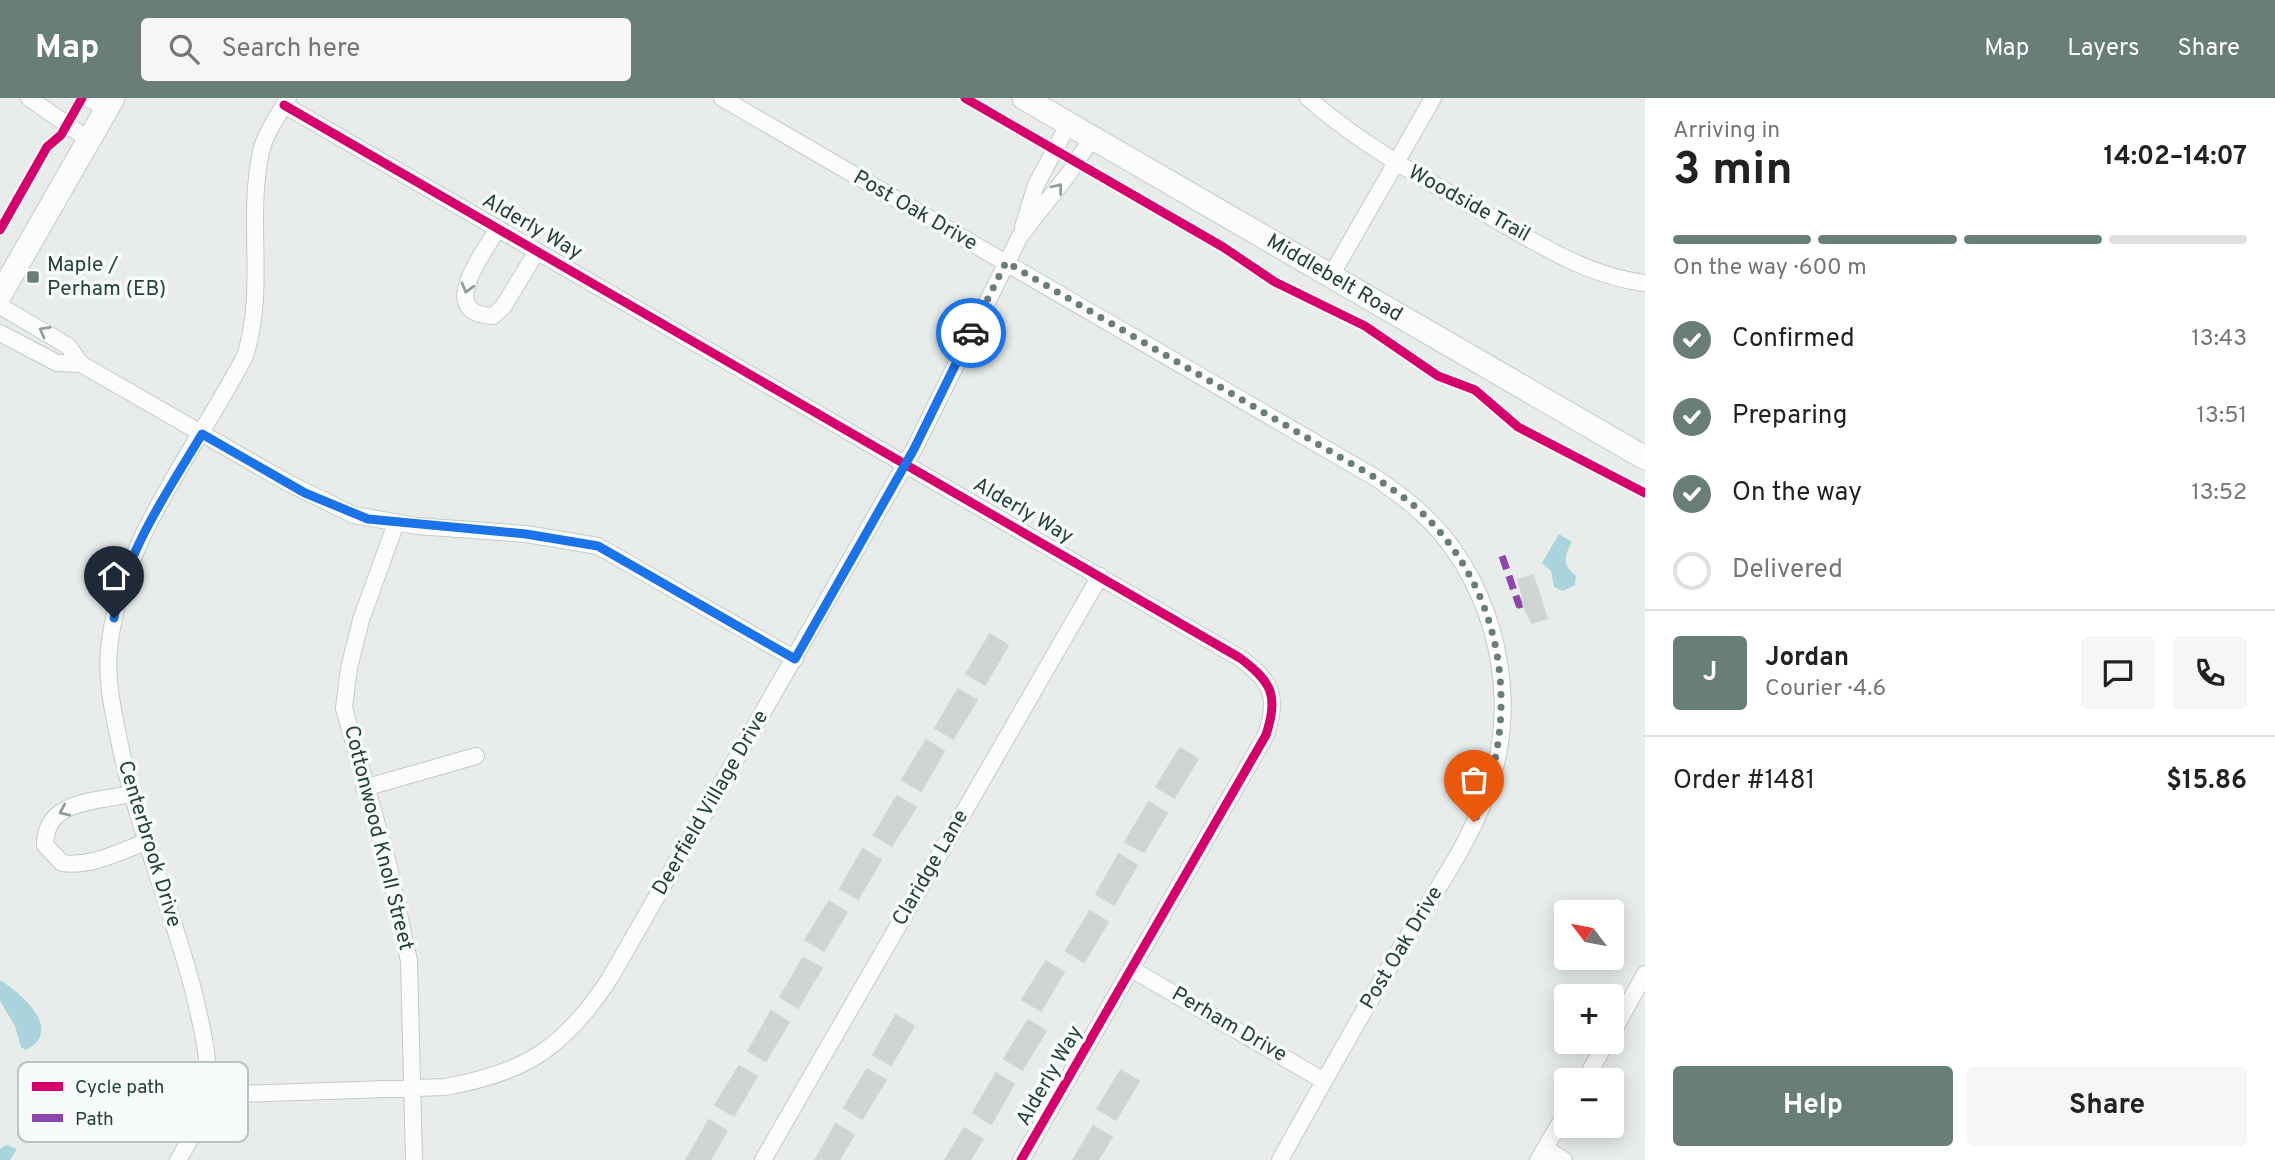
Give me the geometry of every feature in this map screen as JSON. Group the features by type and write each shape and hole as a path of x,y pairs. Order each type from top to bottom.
{"street":[{"path":"29,98 89,140"},
{"name":"Post Oak Drive","path":"722,98 1376,478 1420,511 1459,559 1480,598 1495,640 1502,674 1499,751 1494,773 1460,849 1280,1160"},
{"name":"Middlebelt Road","path":"1024,98 1332,274 1645,458"},
{"name":"Woodside Trail","path":"1308,98 1336,123 1396,163 1531,240 1591,269 1623,280 1645,283"},
{"path":"1332,274 1433,98"},
{"path":"0,295 89,140 103,101"},
{"name":"Alderly Way","path":"286,102 537,251 1240,658 1259,673 1268,685 1273,702 1266,735 1133,970 1021,1160"},
{"name":"Centerbrook Drive","path":"206,1062 196,1000 130,794 108,688 110,642 118,594 138,548 246,356 253,330 256,196 260,154 286,102"},
{"name":"Deerfield Village Drive","path":"1020,236 1036,185 1069,124"},
{"name":"Deerfield Village Drive","path":"248,1094 411,1088 480,1081 517,1069 570,1031 590,1009 906,464 1020,236 1070,172 1093,136"},
{"name":"Alderly Way","path":"498,228 464,288 464,299 470,309 480,315 493,316 503,307 537,251"},
{"path":"0,306 68,346 81,364 323,502 368,519 526,534 598,546 795,659"},
{"path":"0,333 57,363 81,364"},
{"name":"Cottonwood Knoll Street","path":"396,523 361,620 349,668 344,708 389,867 409,961 414,1160"},
{"name":"Claridge Lane","path":"763,1160 1100,576"},
{"path":"365,788 476,756"},
{"path":"130,794 61,810 50,819 45,830 45,845 62,863 77,865 96,861 146,842"},
{"name":"Perham Drive","path":"1133,970 1324,1081"},
{"path":"1624,1012 1645,974"},
{"path":"1554,1134 1542,1154 1564,1160"},
{"name":"Centerbrook Drive","path":"178,1160 186,1142"}],"water":[{"path":"1559,534 1572,542 1567,552 1566,564 1576,576 1575,585 1563,591 1554,587 1551,571 1542,563"},
{"path":"0,980 27,1002 40,1022 41,1032 37,1042 26,1050 21,1047 15,1026 0,1001"},
{"path":"6,1145 17,1149 10,1160 0,1160 0,1149"}],"building":[{"path":"1533,575 1547,618 1532,623 1520,598 1523,597 1518,580"},
{"path":"990,634 1008,645 985,685 966,674"},
{"path":"958,689 977,700 953,739 935,728"},
{"path":"926,740 944,751 921,791 902,780"},
{"path":"1180,748 1198,759 1174,798 1156,787"},
{"path":"897,796 916,807 892,846 874,835"},
{"path":"1149,802 1167,813 1144,852 1125,842"},
{"path":"863,849 881,860 858,899 840,889"},
{"path":"1119,854 1137,865 1114,905 1096,894"},
{"path":"829,901 847,912 824,951 805,940"},
{"path":"1090,911 1108,922 1084,962 1066,951"},
{"path":"803,958 822,968 798,1008 780,997"},
{"path":"1046,961 1064,972 1041,1011 1022,1000"},
{"path":"771,1011 789,1022 766,1061 748,1051"},
{"path":"896,1015 914,1026 891,1065 873,1055"},
{"path":"1028,1020 1046,1031 1022,1070 1004,1059"},
{"path":"739,1066 757,1076 734,1116 715,1105"},
{"path":"867,1069 886,1080 862,1119 844,1108"},
{"path":"1121,1070 1139,1081 1116,1120 1097,1109"},
{"path":"996,1073 1014,1084 991,1124 973,1113"},
{"path":"709,1120 727,1131 710,1160 686,1160"},
{"path":"836,1124 854,1135 839,1160 815,1160"},
{"path":"1093,1126 1112,1137 1098,1160 1073,1160"},
{"path":"964,1128 983,1139 970,1160 945,1160"}],"marked path":[{"path":"1502,556 1519,605 1522,604"}],"cycle path":[{"path":"0,230 47,147 61,135 82,98"},
{"path":"965,98 1223,247 1275,282 1365,326 1438,376 1475,390 1518,427 1645,493"},
{"path":"284,105 1240,658 1266,683 1272,700 1266,735 1021,1160"}],"way so far":[{"path":"971,333 1006,262 1376,478 1420,511 1466,569 1495,640 1502,674 1499,751 1494,773 1474,822"}],"place":[{"name":"Maple / Perham (EB)","path":"33,277"}],"route":[{"path":"114,618 118,594 138,548 202,434 305,493 368,519 417,526 526,534 598,546 795,659 914,449 971,333"}]}
